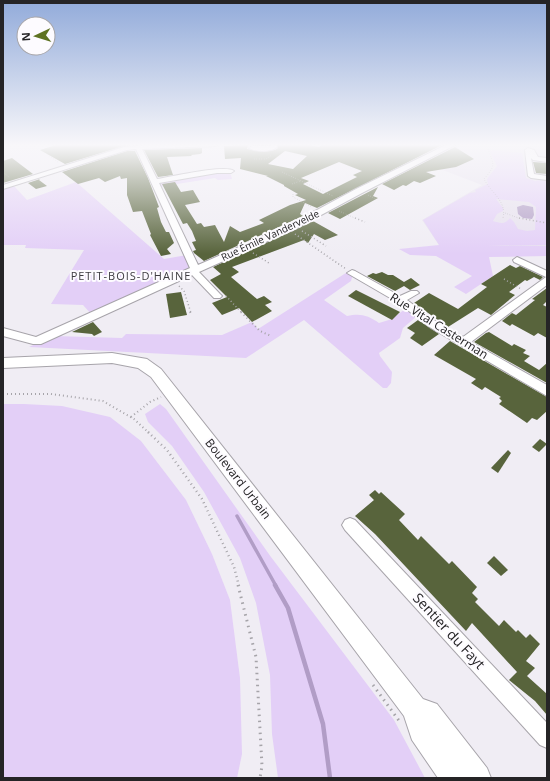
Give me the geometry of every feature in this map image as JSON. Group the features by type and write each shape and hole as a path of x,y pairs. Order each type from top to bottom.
{"main road":[{"name":"Boulevard Urbain","path":"3,363 112,358 142,363 156,373 165,397 409,718 421,731 455,778"},
{"name":"Boulevard Urbain","path":"409,718 428,713 477,778"}],"street":[{"path":"3,187 23,180"},
{"path":"162,180 154,182 193,270 217,296"},
{"name":"Rue Émile Vandervelde","path":"3,332 15,334 24,339 37,341 172,279 290,228 380,180"},
{"path":"517,260 547,275"},
{"name":"Rue Vital Casterman","path":"352,273 400,300 435,326 547,392"},
{"path":"464,342 547,280"},
{"path":"400,300 414,292"},
{"name":"Sentier du Fayt","path":"350,525 547,738"}],"path":[{"path":"485,180 486,184 504,205 505,213 503,218"},
{"path":"292,184 300,181 343,199"},
{"path":"293,194 293,197 321,212"},
{"path":"330,207 365,222"},
{"path":"505,213 518,218 547,223"},
{"path":"290,228 326,246"},
{"path":"290,228 352,273"},
{"path":"244,247 269,263"},
{"path":"172,279 184,291 191,314"},
{"path":"504,280 529,293"},
{"path":"217,296 212,300 213,302 226,296 260,331 271,336"},
{"path":"3,394 51,394 103,401 131,417 167,450 202,499 234,567 256,657 262,766 260,778"},
{"path":"131,417 150,402 165,397"},
{"path":"372,683 409,718"}],"shaded area":[{"path":"169,180 200,180 158,187 156,183"},
{"path":"470,180 547,180 547,246 439,245 422,220 482,185"},
{"path":"487,180 547,180 547,245 487,246 547,246 547,256 489,257 493,276 466,294 454,287 472,276 436,256 410,255 399,249 439,245 423,220 488,184","holes":["496,199 529,202 536,207 535,230 527,231 518,229 510,218 504,223 493,221 497,214 503,211 503,208"]},
{"path":"76,182 164,259 187,255 195,269 93,316 83,305 51,304 84,250 25,248 26,245 3,245 3,187 12,184 27,200"},
{"path":"523,205 533,207 534,215 532,219 523,218 518,214 517,207"},
{"path":"349,271 353,274 351,281 324,300 347,316 364,315 379,323 392,319 405,309 417,316 403,328 400,338 379,353 392,372 391,383 387,388 383,388 304,320 246,358 29,347 54,336 122,338 126,334 222,335 252,322 258,329"},
{"path":"3,404 62,406 110,417 141,441 186,500 212,554 230,600 240,678 242,754 237,778 3,778"},
{"path":"160,404 166,409 271,557 394,720 425,778 278,778 272,734 270,675 256,603 240,558 204,492 172,446 148,422 145,414"}],"building":[{"path":"3,180 12,180 3,183"},
{"path":"40,180 47,186 36,189 28,183"},
{"path":"73,180 90,180 78,184"},
{"path":"127,180 149,180 159,207 157,208 161,222 166,232 169,232 174,243 167,249 171,254 161,256 150,235 151,234 142,211 133,212 127,195"},
{"path":"275,180 308,180 309,181 303,184 323,194 350,180 372,180 317,208 305,203 300,214 303,216 204,261 194,253 193,251 196,250 192,242 196,241 192,231 187,223 183,224 162,184 175,182 181,192 193,190 200,202 185,205 197,224 201,223 204,227 215,225 224,242 230,226 240,232 264,223 259,220 290,205 306,200 295,195 298,194"},
{"path":"389,180 426,180 420,183 414,181 406,186 403,185 394,190 382,184"},
{"path":"378,187 373,196 378,198 340,219 328,213"},
{"path":"313,221 338,235 325,240 314,234 308,243 304,240 232,267 239,272 231,277 257,299 264,296 272,302 265,305 272,311 252,322 239,308 222,315 212,303 227,297 210,280 221,274 213,267"},
{"path":"510,265 516,268 520,266 543,277 540,280 534,277 527,281 525,280 509,292 515,295 491,315 478,308 448,327 414,303 429,293 458,309 487,287 481,284"},
{"path":"382,272 388,275 393,275 404,282 411,278 420,285 410,290 404,286 395,291 367,276 373,273 376,274"},
{"path":"547,288 547,301 543,305 547,307 547,338 538,333 534,336 512,324 510,326 502,321 512,313 516,315 535,300 532,299"},
{"path":"356,290 400,312 392,320 348,296"},
{"path":"181,292 187,315 170,318 166,294"},
{"path":"418,320 439,334 422,346 410,338 415,333 407,328"},
{"path":"93,322 102,332 94,336 92,334 72,332"},
{"path":"489,332 512,346 514,344 526,350 523,353 530,356 524,361 539,370 547,363 547,383 474,342"},
{"path":"450,341 547,397 547,411 537,420 532,418 527,423 499,404 502,401 499,398 501,397 485,387 482,390 471,383 476,379 434,355"},
{"path":"540,439 547,444 539,452 532,447"},
{"path":"508,450 511,453 498,473 491,468"},
{"path":"375,490 379,494 381,492 405,514 399,520 418,540 421,536 449,564 452,561 477,587 472,593 478,599 475,602 499,626 504,620 516,632 518,630 526,638 530,634 540,644 526,661 535,668 527,676 547,694 547,715 535,701 509,680 517,672 472,623 466,631 375,534 355,516 374,500 369,495"},
{"path":"494,556 508,570 501,576 487,563"}],"waterway":[{"path":"237,516 276,586"},
{"path":"275,585 288,608 323,724 330,778"}],"district":[{"name":"PETIT-BOIS-D'HAINE","path":"131,276"}]}
